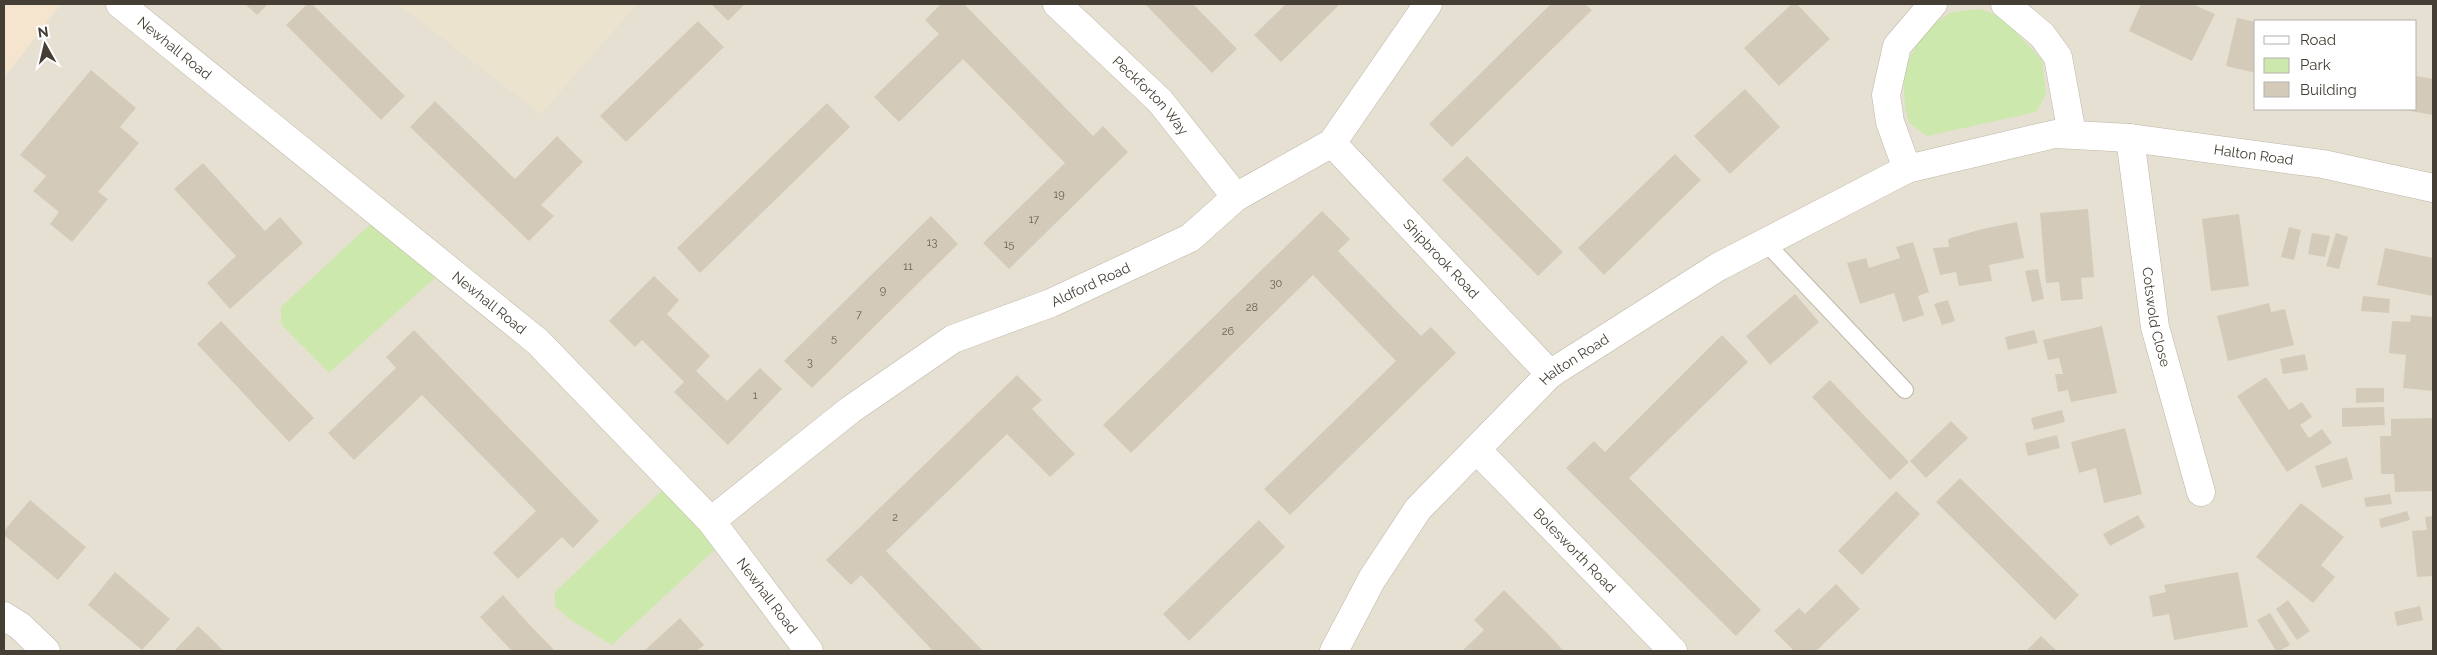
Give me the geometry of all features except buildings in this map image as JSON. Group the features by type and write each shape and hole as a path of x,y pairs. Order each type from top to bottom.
{"street":[{"name":"Newhall Road","path":"120,4 538,342 711,521 809,651"},
{"name":"Peckforton Way","path":"1057,4 1160,101 1236,197"},
{"name":"Aldford Road","path":"711,521 850,410 953,339 1051,303 1190,238 1236,197 1332,143 1428,4"},
{"path":"1907,169 1890,122 1886,96 1897,46 1932,4"},
{"path":"2005,4 2042,35 2058,57 2072,134"},
{"name":"Halton Road","path":"1334,651 1372,579 1418,509 1550,374 1718,267 1907,169 2055,134 2072,134 2130,138 2323,164 2433,188"},
{"name":"Cotswold Close","path":"2130,138 2154,327 2201,492"},
{"name":"Shipbrook Road","path":"1332,143 1550,374"},
{"name":"Bolesworth Road","path":"1477,450 1673,651"},
{"path":"4,616 20,626 46,651"}],"lane":[{"path":"1765,242 1905,390"}],"shaded area":[{"path":"4,4 2433,4 2433,651 4,651"},
{"path":"4,4 61,4 4,78"},
{"path":"398,4 637,4 541,114"}],"green space":[{"path":"1981,9 2003,18 2042,60 2046,94 2036,112 1927,136 1909,123 1905,107 1903,70 1926,28 1952,12"},
{"path":"381,214 447,267 329,373 281,324 281,307"},
{"path":"672,481 725,540 612,645 569,619 555,606 555,592"}]}
